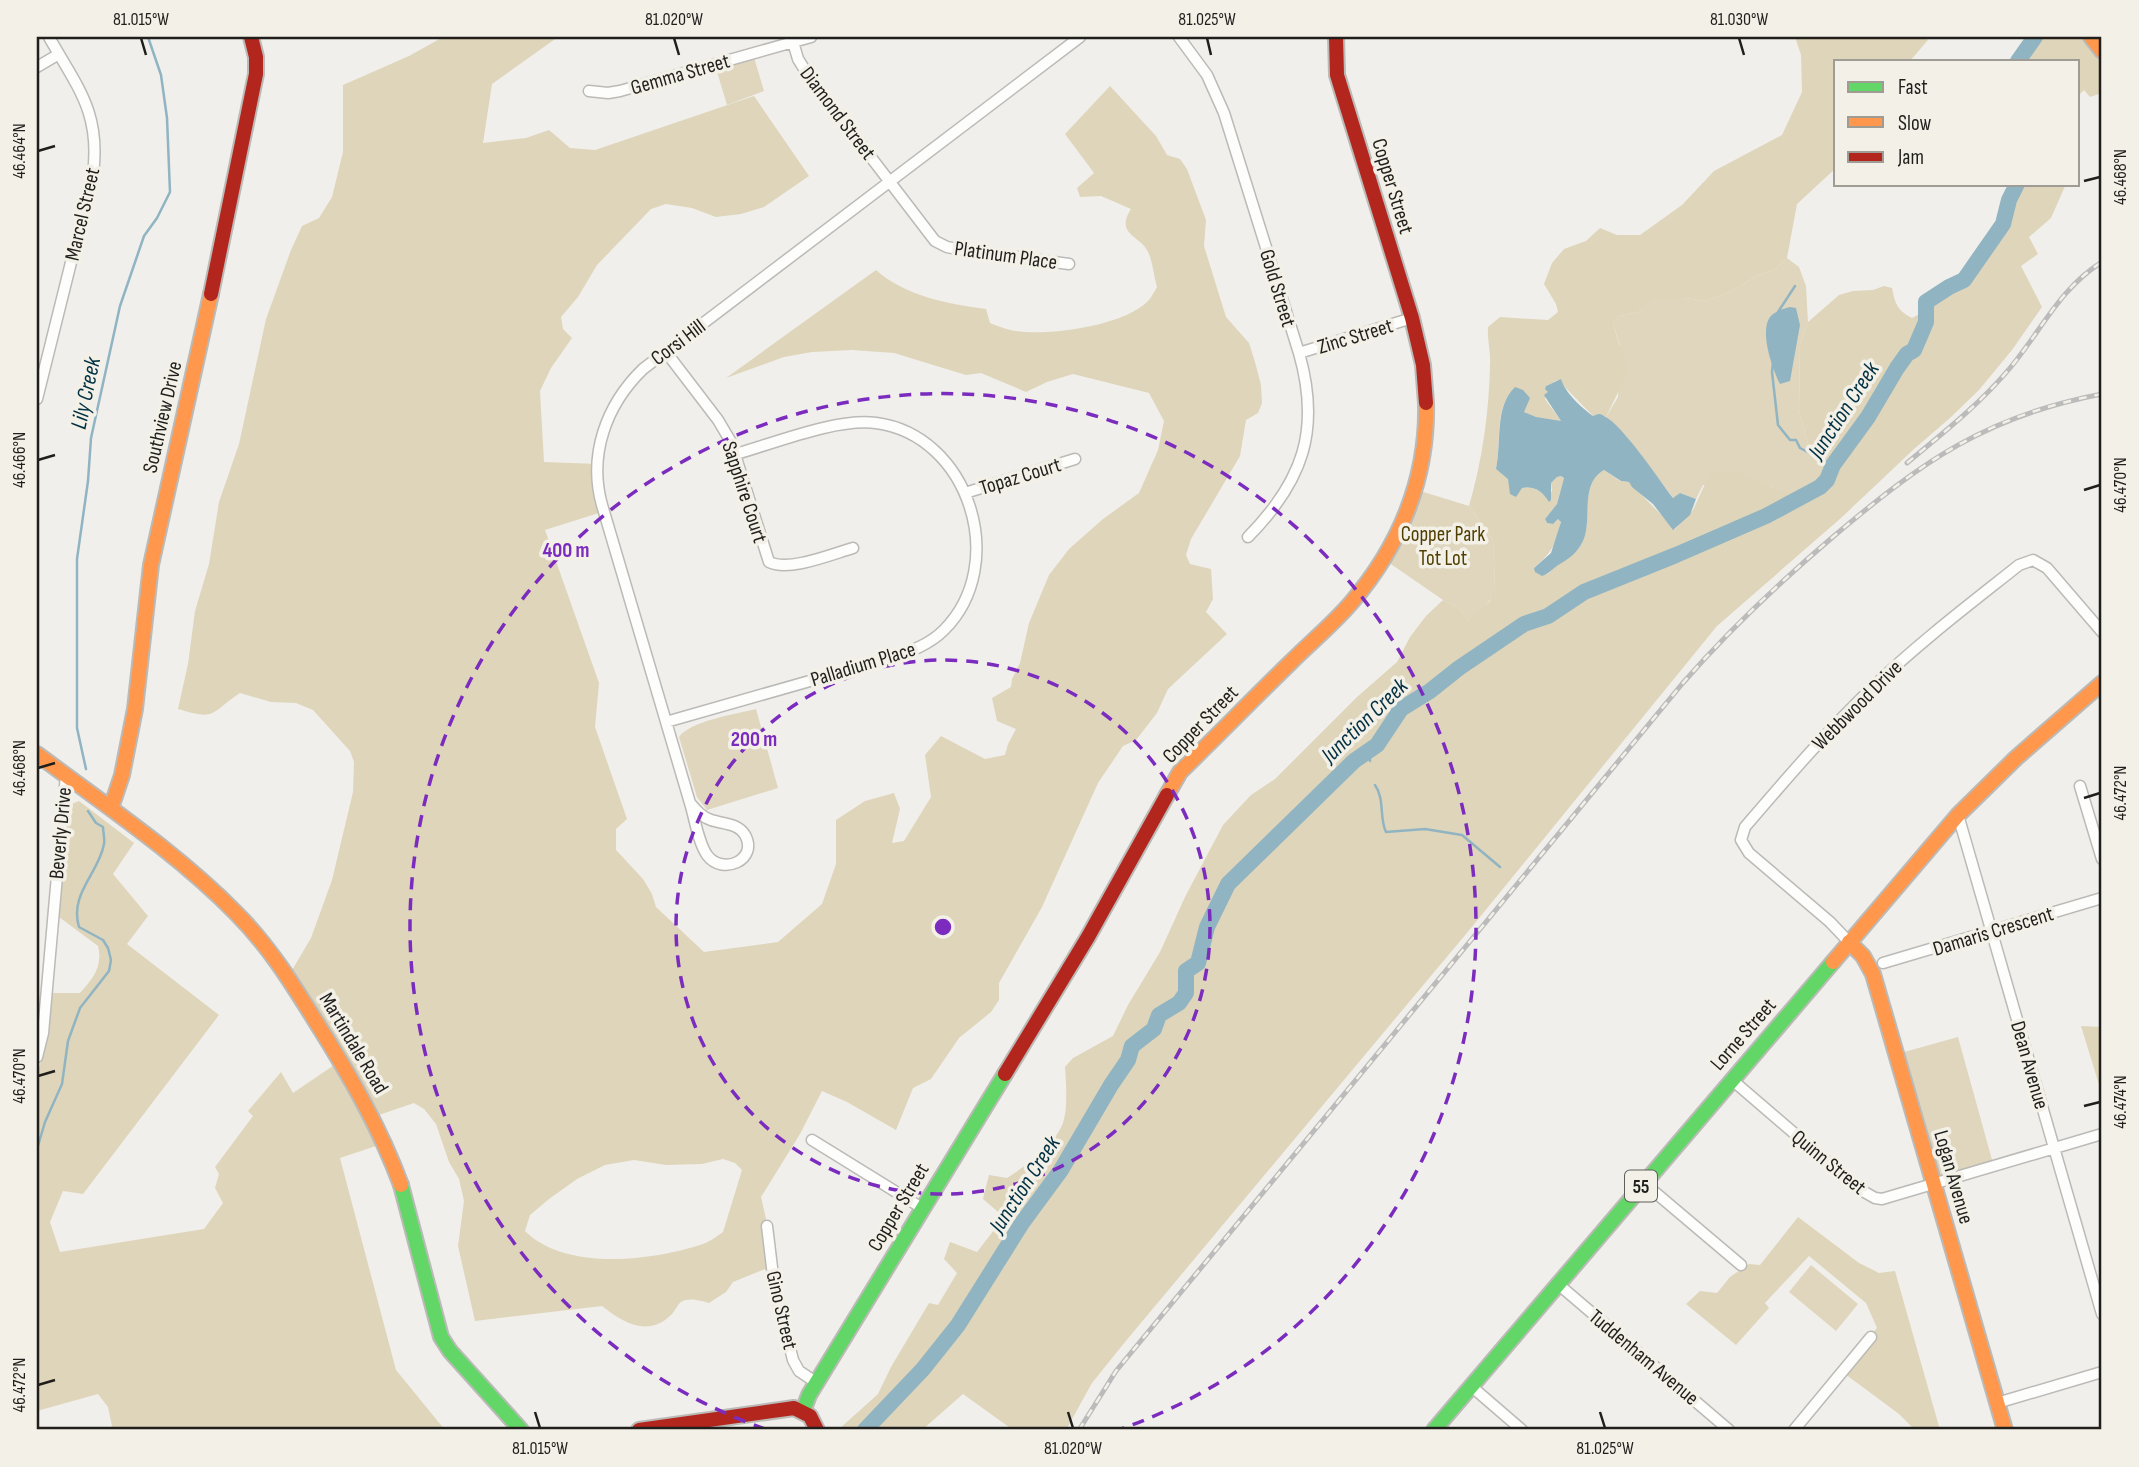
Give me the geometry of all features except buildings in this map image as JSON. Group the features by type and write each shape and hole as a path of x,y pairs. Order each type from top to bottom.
{"street":[{"name":"Marcel Street","path":"37,399 95,159 90,111 50,37"},
{"name":"Southview Drive","path":"111,808 122,775 135,709 150,565 202,337 256,74 256,57 250,37"},
{"name":"Gemma Street","path":"589,91 620,91 811,37"},
{"name":"Corsi Hill","path":"690,803 705,817 736,827 744,834 748,847 742,860 729,866 708,857 690,803 602,505 597,472 601,438 616,404 635,376 890,182 1063,43 1080,37"},
{"name":"Gold Street","path":"1179,37 1198,61 1218,97 1307,384 1308,434 1302,457 1287,491 1248,537"},
{"name":"Copper Street","path":"803,1411 922,1208 1088,937 1180,772 1350,603 1377,569 1409,511 1420,475 1427,429 1425,376 1412,318 1337,75 1336,37"},
{"path":"2091,37 2102,51"},
{"name":"Diamond Street","path":"793,42 807,75 890,182"},
{"path":"37,67 59,54"},
{"name":"Platinum Place","path":"890,182 940,244 957,249 1069,264"},
{"name":"Zinc Street","path":"1299,353 1412,318"},
{"name":"Sapphire Court","path":"666,352 718,420 736,454 769,562 776,566 790,565 853,548"},
{"name":"Palladium Place","path":"666,722 887,659 923,646 943,630 959,611 971,585 977,561 976,540 965,493 954,472 934,449 905,431 882,425 846,424 736,454"},
{"name":"Topaz Court","path":"965,493 1075,459"},
{"name":"Webbwood Drive","path":"1849,942 1830,922 1749,853 1741,840 1745,827 1827,732 1876,684 1926,639 2019,565 2033,560 2047,568 2102,632"},
{"name":"Lorne Street","path":"1434,1430 1958,815 2016,758 2102,683"},
{"name":"Martindale Road","path":"37,754 111,808 201,881 236,913 277,959 350,1076 386,1142 405,1194 444,1343 522,1430"},
{"name":"Beverly Drive","path":"37,1057 43,1033 66,775"},
{"path":"2080,786 2102,859"},
{"name":"Dean Avenue","path":"1958,815 2102,1314"},
{"name":"Damaris Crescent","path":"1883,963 2102,898"},
{"name":"Logan Avenue","path":"1849,942 1863,956 1873,974 2005,1430"},
{"name":"Quinn Street","path":"1731,1079 1869,1195 1882,1199 2102,1134"},
{"path":"812,1140 922,1208"},
{"path":"1644,1183 1741,1265"},
{"name":"Gino Street","path":"767,1226 774,1284 793,1360 799,1371 817,1383"},
{"name":"Tuddenham Avenue","path":"1558,1284 1730,1430"},
{"path":"1794,1430 1871,1337"},
{"path":"1997,1403 2102,1372"},
{"path":"1471,1387 1522,1430"},
{"path":"639,1430 675,1428 794,1408 810,1416 817,1430"}],"green space":[{"path":"753,54 764,91 727,105 715,65"},
{"path":"1787,258 1799,267 1806,286 1808,322 1800,344 1799,411 1809,448 1833,466 1821,485 1802,498 1771,487 1703,485 1696,499 1680,493 1674,499 1626,436 1606,417 1618,397 1620,345 1613,324 1620,316 1637,312 1654,298 1705,301 1732,291 1758,275 1774,270"},
{"name":"Copper Park Tot Lot","path":"1417,490 1469,506 1493,540 1493,596 1481,611 1468,621 1460,609 1385,560"},
{"path":"756,709 778,788 707,810 697,797 679,737 703,722"},
{"path":"1958,1037 1994,1167 1936,1184 1897,1054"},
{"path":"1811,1265 1858,1304 1836,1331 1789,1292"}],"shaded area":[{"path":"443,37 558,37 492,84 483,143 526,138 549,130 570,148 595,150 754,96 809,176 764,207 741,214 716,217 692,208 666,204 651,209 597,265 578,297 561,317 563,329 572,338 551,368 540,391 544,462 598,464 605,511 545,530 599,683 595,727 627,819 616,829 616,850 643,879 656,907 704,952 778,942 822,904 836,864 836,820 865,801 894,793 900,809 892,843 904,841 931,797 925,755 941,736 985,759 1005,755 1016,729 997,721 992,698 1011,687 1020,663 1029,623 1049,575 1069,549 1103,519 1139,493 1158,450 1164,421 1149,393 1073,374 1026,392 981,373 966,375 894,353 852,350 812,352 784,357 726,378 876,270 900,286 928,297 986,309 990,323 1013,330 1047,332 1085,327 1104,323 1137,310 1149,300 1157,287 1146,248 1127,230 1127,218 1131,209 1101,196 1080,197 1077,188 1094,173 1065,134 1110,86 1156,136 1167,155 1180,159 1187,169 1206,220 1204,246 1226,317 1249,343 1261,385 1262,403 1258,413 1246,420 1240,456 1191,539 1186,555 1190,564 1211,569 1213,599 1206,612 1227,634 1168,689 1157,713 1136,740 1123,746 1098,783 1042,907 999,983 999,1000 991,1012 959,1038 931,1079 913,1088 896,1130 822,1091 800,1134 761,1197 769,1232 774,1284 765,1269 733,1282 726,1292 709,1303 691,1300 681,1302 671,1315 653,1326 627,1322 602,1306 475,1321 458,1246 464,1201 459,1179 449,1162 436,1124 424,1109 414,1103 373,1117 385,1143 340,1158 396,1370 445,1430 109,1430 112,1426 108,1407 98,1394 37,1411 37,1074 48,1039 51,993 80,993 93,977 99,960 98,946 59,917 67,806 79,801 134,843 113,874 148,916 127,944 219,1015 83,1194 63,1191 50,1222 60,1252 204,1229 223,1203 215,1188 219,1174 215,1167 253,1116 248,1111 281,1072 293,1093 340,1061 288,977 311,938 332,880 353,792 354,762 350,751 313,710 296,703 271,702 240,693 212,713 200,714 178,709 188,664 195,611 209,564 219,502 239,444 266,319 302,226 319,218 332,197 343,152 343,85 409,56","holes":["723,1159 735,1163 742,1170 723,1232 703,1244 657,1255 609,1259 562,1252 542,1244 525,1231 530,1215 549,1199 577,1179 605,1165 634,1160 666,1165 702,1164"]},
{"path":"1795,37 1925,37 1928,40 1911,60 1834,60 1834,170 1797,204 1787,258 1774,270 1705,301 1655,298 1637,312 1620,316 1613,324 1628,372 1606,417 1599,414 1593,416 1558,380 1546,386 1549,391 1545,399 1561,421 1537,418 1524,412 1515,388 1508,396 1501,415 1496,469 1522,488 1536,489 1547,498 1552,491 1551,483 1557,477 1564,478 1557,504 1545,519 1547,523 1553,524 1558,519 1561,521 1557,536 1552,548 1534,568 1548,574 1580,547 1586,532 1589,493 1596,476 1604,470 1620,481 1629,482 1675,529 1693,510 1711,471 1739,471 1771,487 1802,497 1817,488 1833,466 1809,448 1799,411 1800,344 1808,322 1839,295 1884,286 1892,288 1898,306 1912,318 1927,310 1927,303 1949,287 1965,281 2004,224 2017,186 2065,186 2051,218 2029,237 2038,254 2021,266 2042,307 2012,350 1979,390 1950,418 1717,626 1471,928 1125,1342 1092,1383 1066,1430 1013,1430 963,1394 922,1430 838,1430 878,1394 929,1303 938,1305 957,1273 944,1259 950,1242 977,1252 1004,1217 983,1199 989,1175 1007,1178 1039,1154 1059,1131 1066,1110 1065,1067 1073,1058 1113,1036 1160,952 1223,825 1251,795 1275,779 1357,697 1397,662 1410,637 1443,600 1460,609 1468,621 1490,601 1495,586 1493,540 1469,506 1478,472 1486,419 1490,360 1488,327 1500,317 1548,320 1558,312 1544,284 1552,263 1564,249 1586,241 1600,228 1617,235 1640,235 1682,205 1714,171 1782,135 1802,92 1801,55"},
{"path":"2036,37 2090,37 2102,53 2102,93 2090,97 2084,90 2080,94 2080,60 2020,60"},
{"path":"2081,1026 2102,1027 2102,1091 2101,1091"},
{"path":"1798,1217 1859,1263 1879,1273 1895,1271 1940,1430 1915,1430 1899,1414 1841,1371 1877,1328 1866,1303 1809,1256 1765,1303 1769,1308 1736,1345 1686,1304 1700,1291 1717,1293 1730,1277 1749,1264 1760,1265"}],"water":[{"path":"1790,307 1796,308 1800,325 1790,381 1780,384 1768,351 1767,324 1774,313"},
{"path":"1561,379 1570,395 1584,409 1593,416 1604,416 1621,430 1673,498 1680,493 1696,499 1690,515 1673,530 1653,504 1629,482 1621,481 1604,470 1596,476 1589,493 1586,532 1581,545 1570,557 1542,576 1535,572 1534,568 1551,553 1561,522 1558,519 1553,524 1547,523 1545,519 1557,504 1564,478 1557,477 1551,483 1549,502 1541,492 1531,488 1522,488 1516,497 1510,494 1508,479 1496,469 1500,425 1504,404 1515,387 1523,390 1530,398 1524,412 1561,421 1544,395 1548,392 1546,386"}],"waterway":[{"name":"Lily Creek","path":"86,769 77,728 77,559 91,438 120,306 144,236 170,192 167,118 161,75 148,37"},
{"name":"Junction Creek","path":"2019,60 2035,37"},
{"name":"Junction Creek","path":"865,1430 923,1369 958,1325 1022,1223 1061,1170 1128,1060 1132,1046 1154,1029 1159,1015 1179,1003 1186,993 1186,971 1198,963 1207,927 1228,884 1354,761 1377,745 1401,709 1524,624 1548,616 1584,592 1766,516 1820,487 1868,417 1897,368 1907,354 1914,350 1926,322 1926,302 1964,280 2003,224 2016,186"},
{"path":"1778,312 1795,286"},
{"path":"1773,363 1778,425 1790,440 1796,440 1800,448 1833,465"},
{"path":"1369,753 1370,761"},
{"path":"1375,785 1380,796 1386,832 1425,829 1462,835 1500,867"},
{"name":"Lily Creek","path":"37,1149 45,1122 62,1084 68,1041 80,1008 109,971 111,960 103,940 79,927 77,915 81,894 101,855 104,842 103,827 96,823 88,811"}],"railway":[{"path":"1907,463 1986,394 2010,368 2074,284 2102,262"},
{"path":"1079,1430 1116,1371 1682,684 1737,626 1834,536 1927,464 1958,445 2024,415 2102,394"}],"traffic: fast":[{"path":"1434,1430 1833,962"},
{"path":"803,1411 809,1395 1005,1074"},
{"path":"401,1185 441,1337 450,1351 521,1430"}],"traffic: slow":[{"path":"2091,37 2102,51"},
{"path":"111,808 122,775 135,709 151,565 211,294"},
{"path":"1167,795 1180,772 1344,611 1384,558 1408,510 1416,484 1422,458 1426,403"},
{"path":"1833,962 1958,815 2016,758 2102,683"},
{"path":"37,754 190,870 260,939 299,995 353,1083 384,1143 401,1185"},
{"path":"1849,942 1863,956 1873,974 2005,1430"}],"traffic: jam":[{"path":"211,294 256,74 256,57 251,37"},
{"path":"1336,37 1337,75 1412,318 1423,365 1426,403"},
{"path":"1005,1074 1088,937 1167,795"},
{"path":"639,1430 794,1408 810,1416 817,1430"}]}
